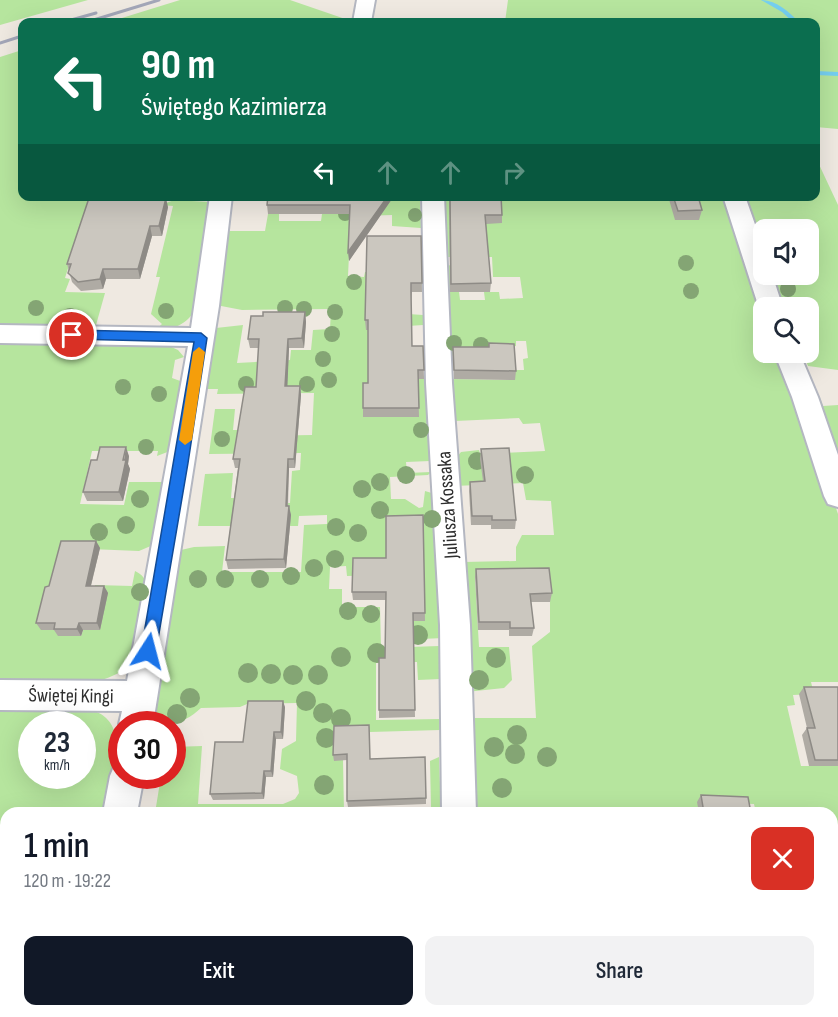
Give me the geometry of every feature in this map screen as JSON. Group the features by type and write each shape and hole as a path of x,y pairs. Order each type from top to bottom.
{"street":[{"path":"363,18 366,0"},
{"path":"139,710 207,306 220,201"},
{"name":"Juliusza Kossaka","path":"433,201 439,383 455,625 459,807"},
{"path":"737,201 767,297"},
{"path":"0,334 201,338"},
{"path":"791,363 805,397 838,496"},
{"name":"Świętej Kingi","path":"0,695 139,710"},
{"path":"121,807 125,789"}],"green space":[{"path":"0,0 88,0 18,18 0,25"},
{"path":"180,0 290,0 342,18 122,18"},
{"path":"508,0 838,0 838,129 820,127 820,18 506,18"},
{"path":"18,51 18,201 141,201 140,205 75,246 65,278 70,279 65,292 105,293 96,331 0,330 0,57"},
{"path":"820,167 838,205 838,370 808,366 807,363 819,363 819,297 777,297 772,285 819,285 819,219 753,219 753,225 745,201 820,201"},
{"path":"171,201 210,202 196,307 184,323 154,331 162,324 151,314 160,277 156,277 173,206 161,205"},
{"path":"355,201 420,201 421,228 392,226 392,215 361,216 351,213 348,276 364,277 365,272 404,272 409,267 422,267 422,285 367,287 408,314 423,315 423,325 393,327 412,375 425,376 430,461 406,462 407,473 431,472 428,475 390,477 391,499 405,499 419,508 423,507 425,491 435,494 444,638 397,640 407,621 425,621 386,575 347,576 346,566 330,567 329,589 342,589 342,607 380,607 381,648 439,646 440,679 418,680 417,662 376,663 376,720 440,719 440,730 335,733 334,760 343,760 344,807 156,807 159,789 186,789 186,747 202,746 198,804 283,804 295,799 299,793 297,776 280,769 282,749 296,741 297,703 201,708 186,719 186,711 155,711 181,550 194,547 225,546 222,572 301,572 304,525 327,524 327,515 299,516 298,526 198,526 205,474 233,473 231,498 235,498 235,502 290,503 292,471 300,470 301,453 209,454 215,409 235,409 233,430 249,430 249,436 312,435 314,393 217,394 218,389 206,389 216,328 243,325 237,363 290,360 291,350 311,350 313,330 330,329 331,309 242,310 216,305 227,231 265,231 268,214 279,214 279,221 321,221 322,214"},
{"path":"441,201 727,201 753,276 753,285 756,285 760,297 753,297 753,363 786,363 838,514 838,682 811,682 814,694 793,695 795,705 787,706 801,766 838,766 838,807 755,807 754,804 698,802 698,807 471,807 467,718 536,718 532,646 550,632 550,602 475,577 479,647 509,647 512,680 504,688 466,692 463,562 516,561 516,547 522,535 554,535 551,501 526,500 523,483 455,486 457,457 461,452 479,450 480,454 545,451 540,423 523,424 519,418 455,421 452,379 514,380 514,370 524,370 523,359 528,358 526,341 516,341 516,346 450,356 446,266 451,265 452,292 459,292 460,300 485,300 484,292 499,292 500,299 523,298 520,277 493,277 492,257 446,257"},
{"path":"0,340 167,345 178,350 184,357 175,360 172,378 183,382 170,451 157,456 158,451 92,451 80,504 124,505 129,482 164,482 153,545 139,551 65,548 41,629 59,629 59,636 81,636 83,630 100,630 94,593 95,585 132,586 135,571 142,575 147,587 134,657 127,667 95,682 0,687"},
{"path":"812,397 820,398 823,406 838,405 838,469"},
{"path":"0,705 94,711 18,711 18,789 96,789 96,712 108,720 108,789 105,807 0,807"},
{"path":"439,757 441,807 431,807 430,761"}],"building":[{"path":"88,201 165,201 159,226 150,226 138,269 103,269 100,279 78,282 68,273 71,264 67,264"},
{"path":"267,201 384,201 348,252 350,205 267,205"},
{"path":"450,201 501,201 502,215 485,215 491,283 451,284"},
{"path":"675,201 699,201 702,210 678,211"},
{"path":"367,236 421,236 422,283 411,283 412,346 423,346 424,370 418,370 419,408 363,408 363,383 368,383 368,320 365,320"},
{"path":"263,312 305,312 302,338 288,339 285,386 300,386 294,459 288,459 286,506 289,506 284,559 226,560 240,459 233,459 245,387 256,387 259,339 248,339 251,316 263,316"},
{"path":"489,343 514,344 516,371 454,370 453,347 489,347"},
{"path":"100,447 126,447 123,460 126,460 119,492 83,492 91,460 97,460"},
{"path":"509,448 516,520 492,520 492,516 472,516 470,482 485,481 481,449"},
{"path":"423,515 425,613 413,613 415,710 379,710 379,658 385,658 386,592 352,592 353,558 386,558 386,516"},
{"path":"61,541 96,541 86,586 104,586 97,623 79,623 77,629 54,629 55,623 36,623 45,587 49,586"},
{"path":"549,568 552,593 530,594 534,628 510,628 510,622 479,622 476,569"},
{"path":"804,687 838,687 838,760 815,760 807,728 815,728"},
{"path":"248,701 283,701 281,732 274,732 271,771 264,771 262,793 210,794 215,742 243,742"},
{"path":"369,725 370,759 425,757 426,798 347,801 347,754 333,755 334,726"},
{"path":"701,795 748,797 750,807 703,807"}],"waterway":[{"path":"764,0 792,18"},
{"path":"820,73 838,74"}],"railway":[{"path":"100,18 159,0"},
{"path":"78,18 96,13"},
{"path":"0,43 18,37"}],"slow traffic":[{"path":"185,440 199,352"}],"route":[{"path":"72,335 201,338 182,463 148,651"}]}
